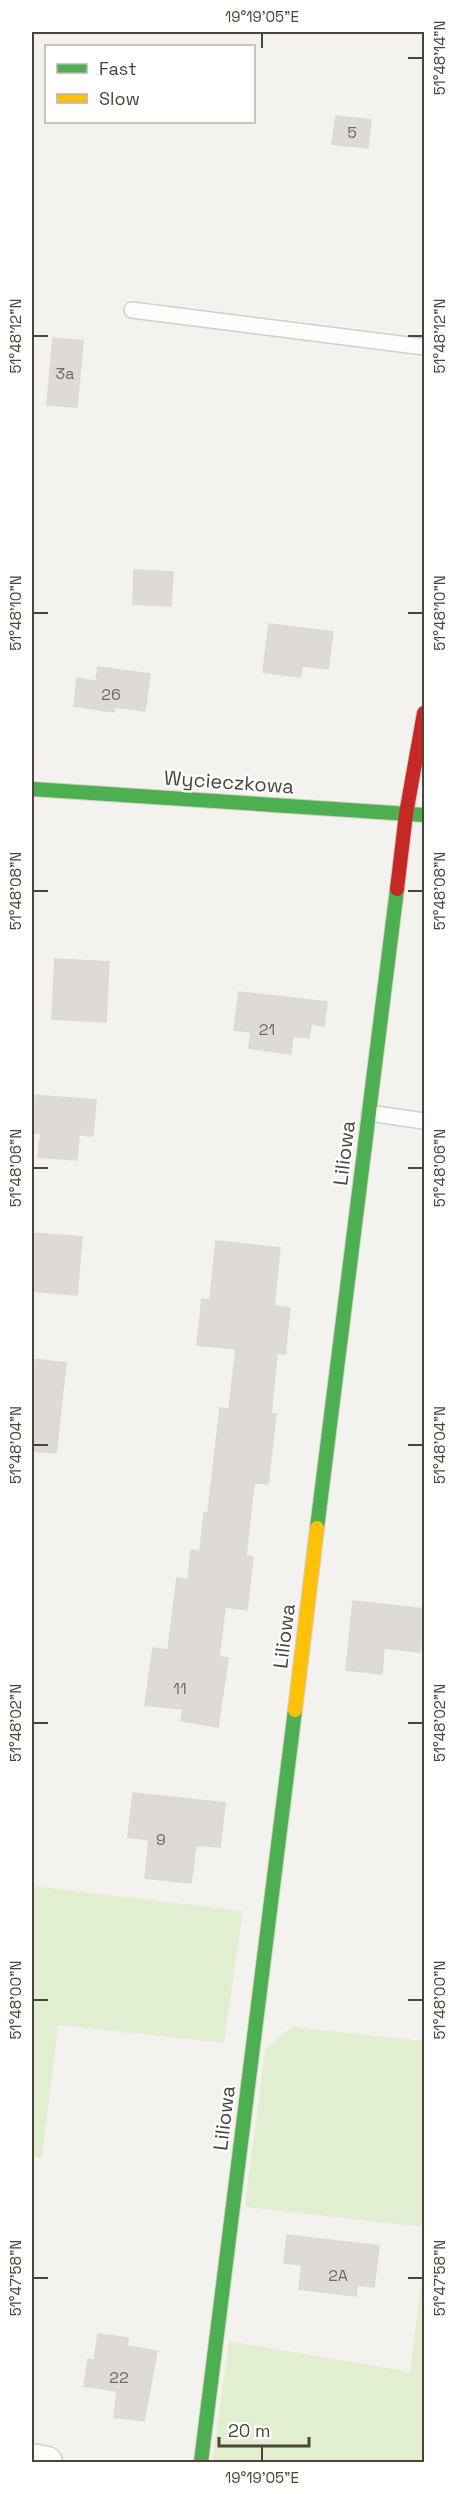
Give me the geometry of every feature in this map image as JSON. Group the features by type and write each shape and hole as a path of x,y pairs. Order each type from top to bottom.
{"street":[{"name":"Liliowa","path":"201,2463 406,814 424,712"},
{"name":"Wycieczkowa","path":"32,789 424,814"},
{"path":"32,2459 47,2463"}],"lane":[{"path":"132,310 424,347"},
{"path":"369,1113 424,1121"}],"green space":[{"path":"32,1886 243,1911 224,2043 58,2025 42,2158 32,2156"},
{"path":"292,2027 424,2041 424,2227 245,2207 265,2049"},
{"path":"424,2262 424,2462 212,2462 229,2341 410,2372"}],"building":[{"path":"336,116 371,120 368,148 332,144"},
{"path":"53,338 83,341 77,407 47,405"},
{"path":"134,570 173,572 171,606 133,604"},
{"path":"269,624 333,632 328,669 302,666 300,677 263,672"},
{"path":"98,667 150,674 145,711 115,707 114,712 74,706 77,678 96,681"},
{"path":"55,959 109,962 106,1022 52,1019"},
{"path":"239,992 327,1002 324,1026 311,1024 309,1038 293,1036 291,1054 249,1048 251,1032 234,1030"},
{"path":"32,1095 96,1100 93,1136 79,1135 77,1160 38,1157 41,1133 32,1133"},
{"path":"32,1233 82,1237 77,1295 32,1291"},
{"path":"216,1241 280,1248 274,1306 290,1308 285,1354 277,1353 271,1414 276,1414 268,1484 254,1483 246,1556 253,1557 247,1610 225,1607 219,1657 228,1658 218,1727 181,1721 183,1709 145,1705 153,1648 168,1650 177,1578 188,1580 191,1550 200,1551 204,1513 208,1513 220,1408 229,1409 236,1349 197,1345 202,1299 210,1300"},
{"path":"32,1359 66,1363 56,1453 32,1451"},
{"path":"353,1601 424,1609 420,1652 384,1648 382,1674 346,1670"},
{"path":"133,1793 225,1803 220,1847 196,1845 191,1883 145,1878 149,1840 128,1837"},
{"path":"287,2235 379,2246 374,2287 357,2285 356,2296 299,2289 302,2265 284,2263"},
{"path":"98,2334 128,2338 127,2346 157,2351 144,2421 114,2417 117,2391 84,2386 88,2359 94,2360"}],"traffic: fast":[{"path":"32,789 424,815"},
{"path":"317,1528 397,889"},
{"path":"201,2462 295,1710"}],"traffic: slow":[{"path":"295,1710 317,1528"}],"traffic: jam":[{"path":"397,889 406,814 424,713"}]}
